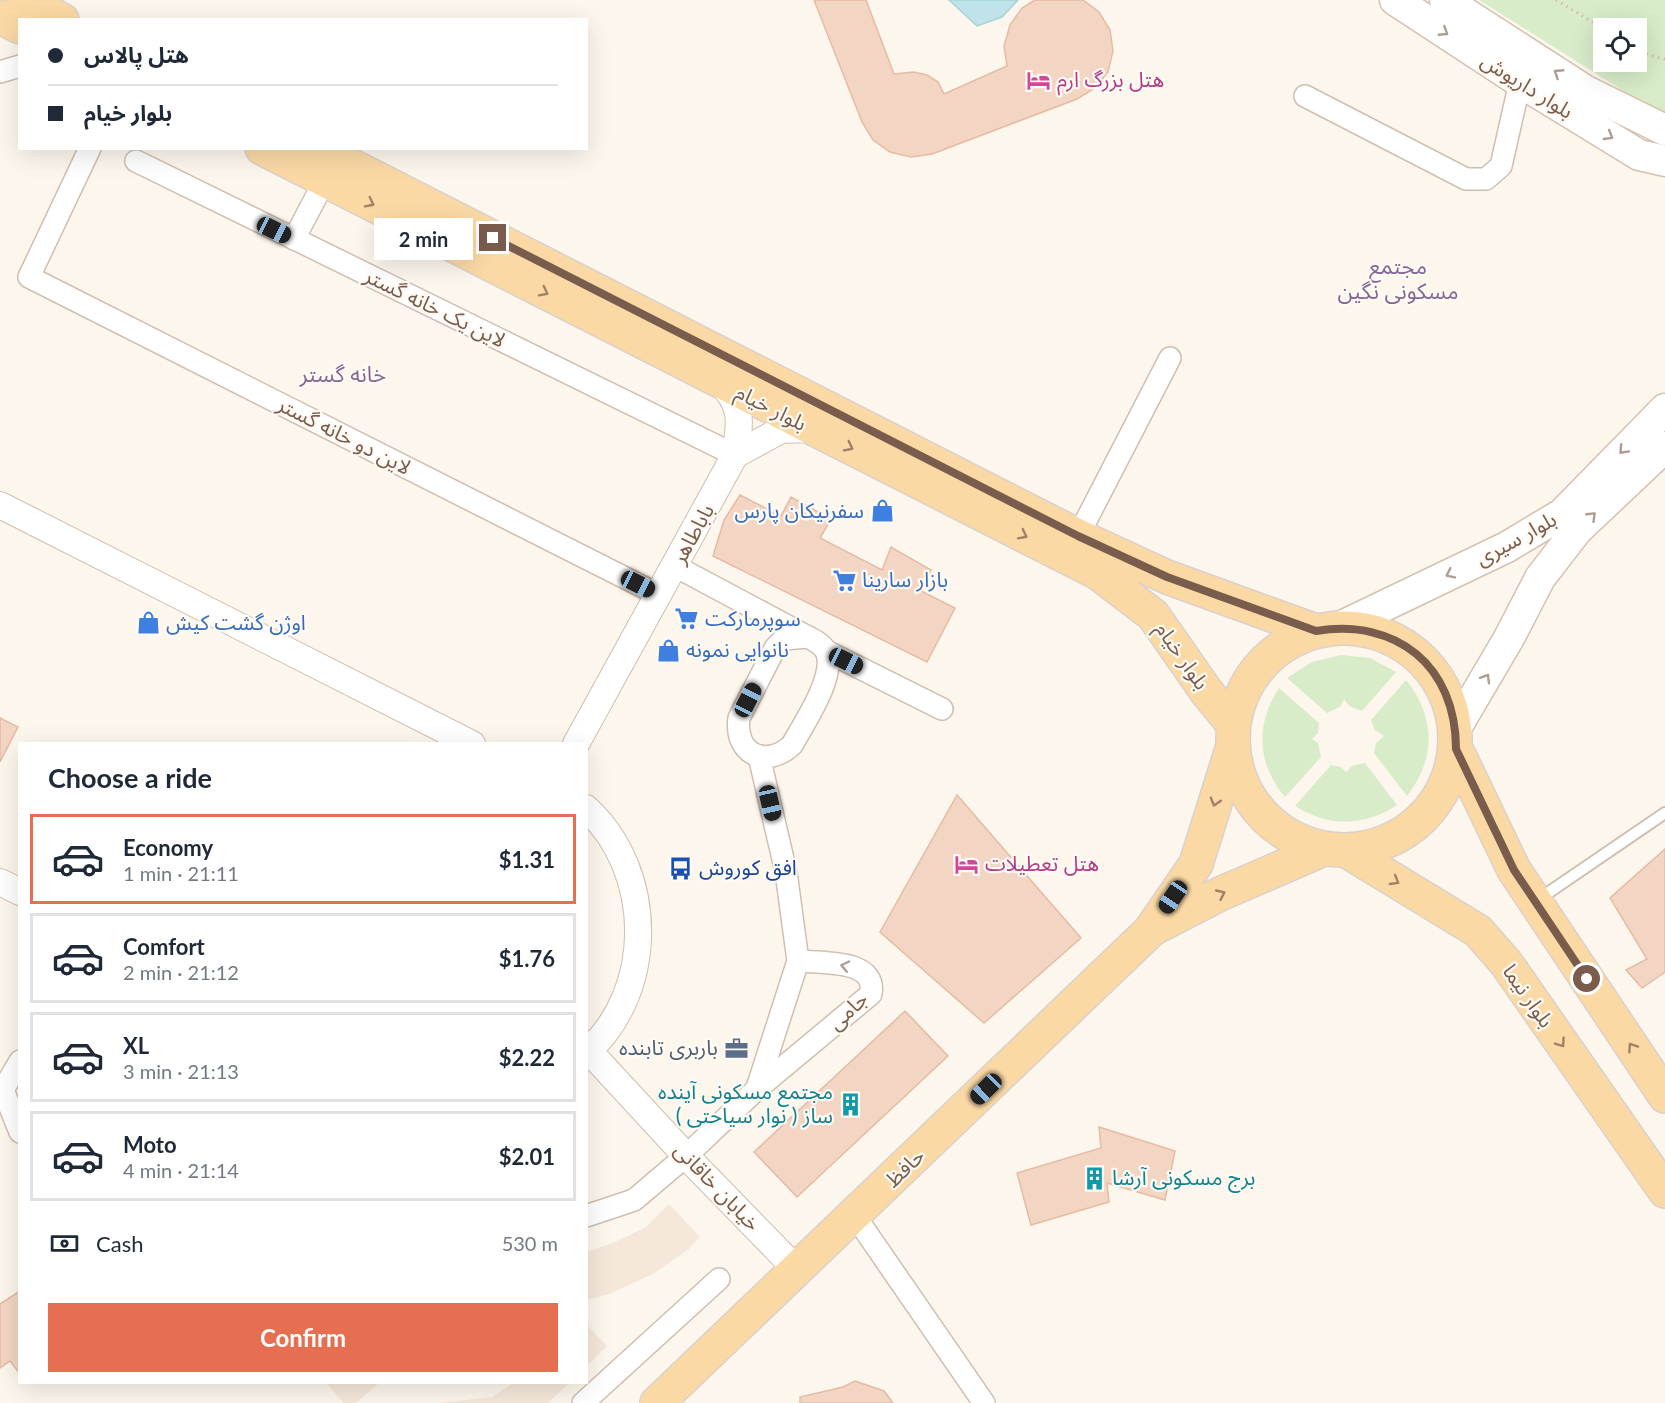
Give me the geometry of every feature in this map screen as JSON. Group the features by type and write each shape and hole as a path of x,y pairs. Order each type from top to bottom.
{"main road":[{"path":"23,0 58,18"},
{"name":"بلوار داریوش","path":"1395,0 1520,82 1652,158 1665,172"},
{"name":"بلوار داریوش","path":"1445,0 1586,91 1665,130"},
{"path":"0,17 18,26"},
{"name":"بلوار خیام","path":"266,150 1098,573 1153,615 1206,691 1233,735"},
{"name":"بلوار خیام","path":"321,150 1078,536 1167,577 1327,630 1381,634 1400,643 1433,671 1444,688 1456,739"},
{"name":"بلوار سیری","path":"1327,630 1507,547 1562,514 1665,409"},
{"name":"بلوار سیری","path":"1456,739 1540,578 1577,530 1665,447"},
{"path":"1150,931 1196,864 1233,735 1238,702 1261,665 1286,645 1327,630"},
{"name":"بلوار نیما","path":"1233,735 1236,767 1244,788 1255,807 1287,834 1335,849 1478,931 1506,963 1665,1191"},
{"path":"1150,931 1220,894 1335,849 1384,843 1418,822 1444,789 1456,739"},
{"path":"1456,739 1514,870 1665,1096"},
{"name":"حافظ","path":"657,1403 855,1216 1150,931"}],"street":[{"path":"0,72 18,67"},
{"path":"1305,96 1466,179 1486,179 1501,166 1520,82"},
{"name":"لاین دو خانه گستر","path":"89,150 29,277 659,595"},
{"name":"لاین یک خانه گستر","path":"136,161 735,455"},
{"path":"294,239 325,180"},
{"path":"1078,536 1170,358"},
{"name":"باباطاهر","path":"577,742 735,455 740,420 736,399 721,383"},
{"path":"735,455 781,430 812,429"},
{"path":"2,500 468,742"},
{"path":"675,566 818,642 826,651 942,709"},
{"path":"808,637 784,639 775,648 739,717 737,729 748,751 759,756 777,755 792,745 828,675 826,651"},
{"name":"جامی","path":"757,1089 798,961 786,872 759,756"},
{"path":"588,810 601,821 617,847 628,873 638,914 639,940 637,962 618,1017 588,1052"},
{"path":"0,882 18,891"},
{"name":"جامی","path":"588,1215 634,1200 686,1156 757,1089 871,994 873,983 870,976 858,969 836,964 798,961"},
{"name":"خیابان خاقانی","path":"588,1052 797,1270"},
{"path":"18,1064 3,1090 18,1127"},
{"path":"855,1216 984,1403"},
{"path":"583,1403 719,1279"}],"lane":[{"path":"1535,901 1665,813"}],"path":[{"path":"1556,0 1593,22"},
{"path":"1647,54 1665,58"}],"shaded area":[{"path":"669,1204 700,1237 689,1249 653,1274 609,1294 588,1300 588,1252 646,1227"},
{"path":"588,1326 607,1346 588,1365"},
{"path":"327,1384 378,1384 356,1403 344,1403"},
{"path":"512,1384 568,1384 548,1403 439,1403 492,1397"}],"green space":[{"path":"1479,0 1665,0 1665,113 1652,109 1593,72 1647,72 1647,18 1593,18 1593,72"},
{"path":"1341,655 1370,658 1396,672 1362,711 1349,706 1344,699 1340,707 1327,713 1287,678 1312,662"},
{"path":"1406,680 1423,709 1429,738 1423,767 1417,782 1407,796 1374,753 1376,743 1384,736 1375,730 1371,720"},
{"path":"1279,688 1319,723 1318,733 1312,739 1318,743 1321,757 1285,797 1269,771 1262,744 1266,716"},
{"path":"1365,763 1397,805 1372,817 1346,822 1321,818 1295,806 1331,765 1341,767 1346,772 1352,766"}],"water":[{"path":"949,0 1018,0 1002,17 977,26"}],"building":[{"name":"هتل بزرگ ارم","path":"814,0 866,0 894,74 914,72 927,75 938,82 944,94 1007,66 1004,46 1010,25 1022,8 1035,0 1083,0 1099,12 1110,30 1113,51 1108,72 1095,88 1077,99 932,154 911,157 890,152 873,140 862,122"},
{"name":"بازار سارینا","path":"740,495 781,516 791,497 831,519 820,538 882,570 891,547 931,570 921,591 955,608 927,662 713,556 724,520"},
{"path":"0,718 18,727 0,762"},
{"name":"هتل تعطیلات","path":"957,795 1081,938 984,1023 880,932"},
{"path":"1665,849 1665,972 1642,988 1626,970 1647,959 1610,898"},
{"name":"مجتمع مسکونی آینده ساز ( نوار سیاحتی )","path":"905,1011 948,1056 797,1197 754,1152"},
{"name":"برج مسکونی آرشا","path":"1099,1127 1175,1151 1165,1200 1107,1183 1109,1202 1031,1225 1017,1173 1101,1148"},
{"path":"18,1292 18,1371 10,1361 0,1368 0,1304"},
{"path":"855,1381 884,1391 893,1403 800,1403 800,1397 843,1387"}],"place":[{"name":"هتل بزرگ ارم","path":"1039,80"},
{"name":"سفرنیکان پارس","path":"882,511"},
{"name":"بازار سارینا","path":"844,580"},
{"name":"سوپرمارکت","path":"687,619"},
{"name":"اوژن گشت كيش","path":"148,623"},
{"name":"نانوایی نمونه","path":"668,650"},
{"name":"هتل تعطیلات","path":"967,864"},
{"name":"افق کوروش","path":"681,868"},
{"name":"باربری تابنده","path":"736,1048"},
{"name":"مجتمع مسکونی آینده ساز ( نوار سیاحتی )","path":"851,1104"},
{"name":"برج مسکونی آرشا","path":"1094,1178"}],"district":[{"name":"مجتمع مسکونی نگین","path":"1398,278"},
{"name":"خانه گستر","path":"343,374"}],"route":[{"path":"493,238 1078,536 1167,577 1316,631 1338,628 1359,629 1381,634 1400,643 1433,671 1444,688 1452,708 1456,728 1456,749 1514,870 1587,979"}]}
